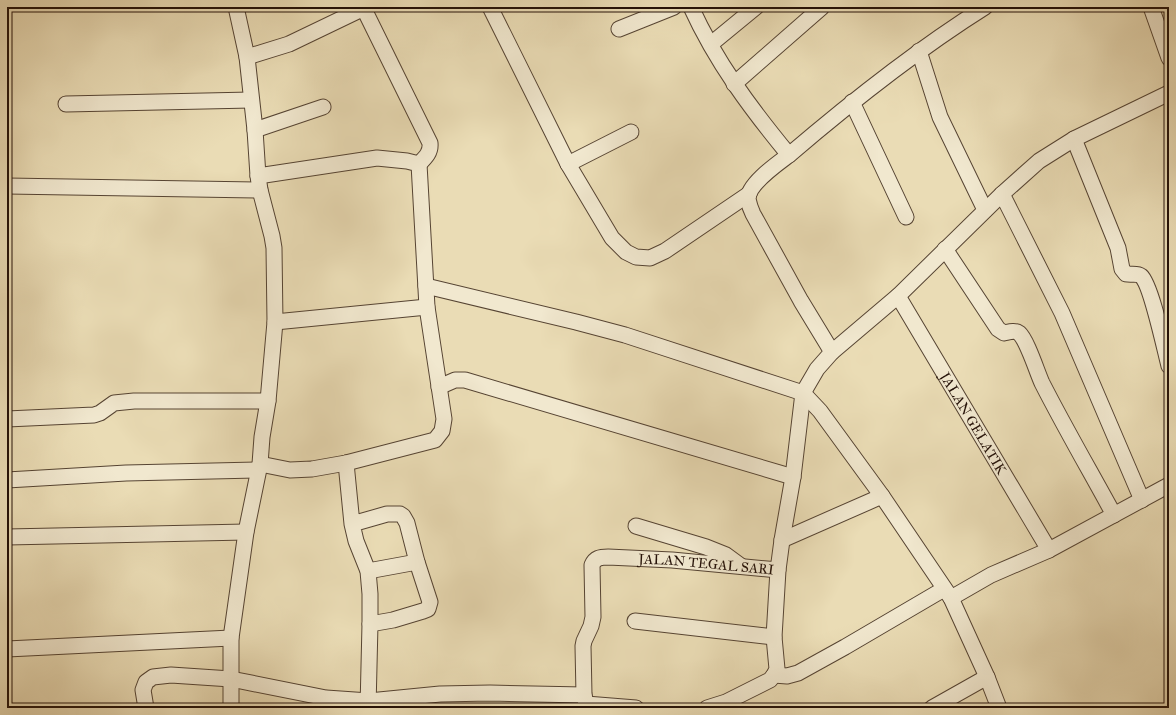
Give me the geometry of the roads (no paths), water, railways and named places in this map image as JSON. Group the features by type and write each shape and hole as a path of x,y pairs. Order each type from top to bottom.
{"street":[{"path":"231,708 231,638 246,532 259,467 268,401 275,322 274,248 259,183 247,57 236,7"},
{"path":"7,480 259,467 290,470 312,469 346,463 435,440 440,435 444,427 444,419 427,307 419,164 431,149 430,143 364,7 289,44 247,57"},
{"path":"490,7 568,164 612,238 626,252 636,257 650,258 665,251 749,194"},
{"path":"619,29 674,7"},
{"path":"691,7 734,84 788,155"},
{"path":"711,44 756,7"},
{"path":"734,84 822,7"},
{"path":"832,352 801,301 753,214 748,200 749,194 754,185 760,179 852,102 945,32 985,7"},
{"path":"1151,7 1169,58"},
{"path":"919,51 940,117 986,210"},
{"name":"JALAN TEGAL SARI","path":"585,702 583,646 592,626 592,565 596,559 600,557 608,557 672,560 778,570 793,477 803,393 812,377 832,352 898,296 1002,194 1039,161 1074,139 1169,93"},
{"path":"66,104 251,100"},
{"path":"852,102 906,217"},
{"path":"255,130 323,107"},
{"path":"568,164 631,132"},
{"path":"1074,139 1118,248 1122,269 1126,274 1136,274 1141,277 1146,284 1153,304 1169,366"},
{"path":"7,186 259,183 355,160 377,158 407,161 419,164"},
{"path":"1002,194 1062,313 1142,500"},
{"path":"945,249 998,328 1004,333 1014,331 1019,332 1042,381 1114,515"},
{"path":"426,286 625,334 803,393 820,411 882,496 947,593 987,677 999,708"},
{"name":"JALAN GELATIK","path":"898,296 1049,550"},
{"path":"275,322 427,307"},
{"path":"439,387 455,380 465,380 793,477"},
{"path":"7,419 94,416 114,403 134,401 268,401"},
{"path":"346,463 352,524 356,541 368,571 370,594 369,705"},
{"path":"774,675 787,676 798,673 947,593 1049,550 1169,485"},
{"path":"782,540 882,496"},
{"path":"352,524 387,514 400,514 403,516 410,533 417,562 430,602 428,608 413,615 370,624"},
{"path":"636,526 706,546 729,557 742,566"},
{"path":"7,537 246,532"},
{"path":"368,571 417,562"},
{"path":"707,708 726,702 770,680 774,675 777,669 774,637 778,570"},
{"path":"635,621 774,637"},
{"path":"7,649 231,638"},
{"path":"146,708 143,690 146,682 154,677 171,675 231,679 369,705 440,694 490,693 636,708"},
{"path":"932,708 987,677"}]}
